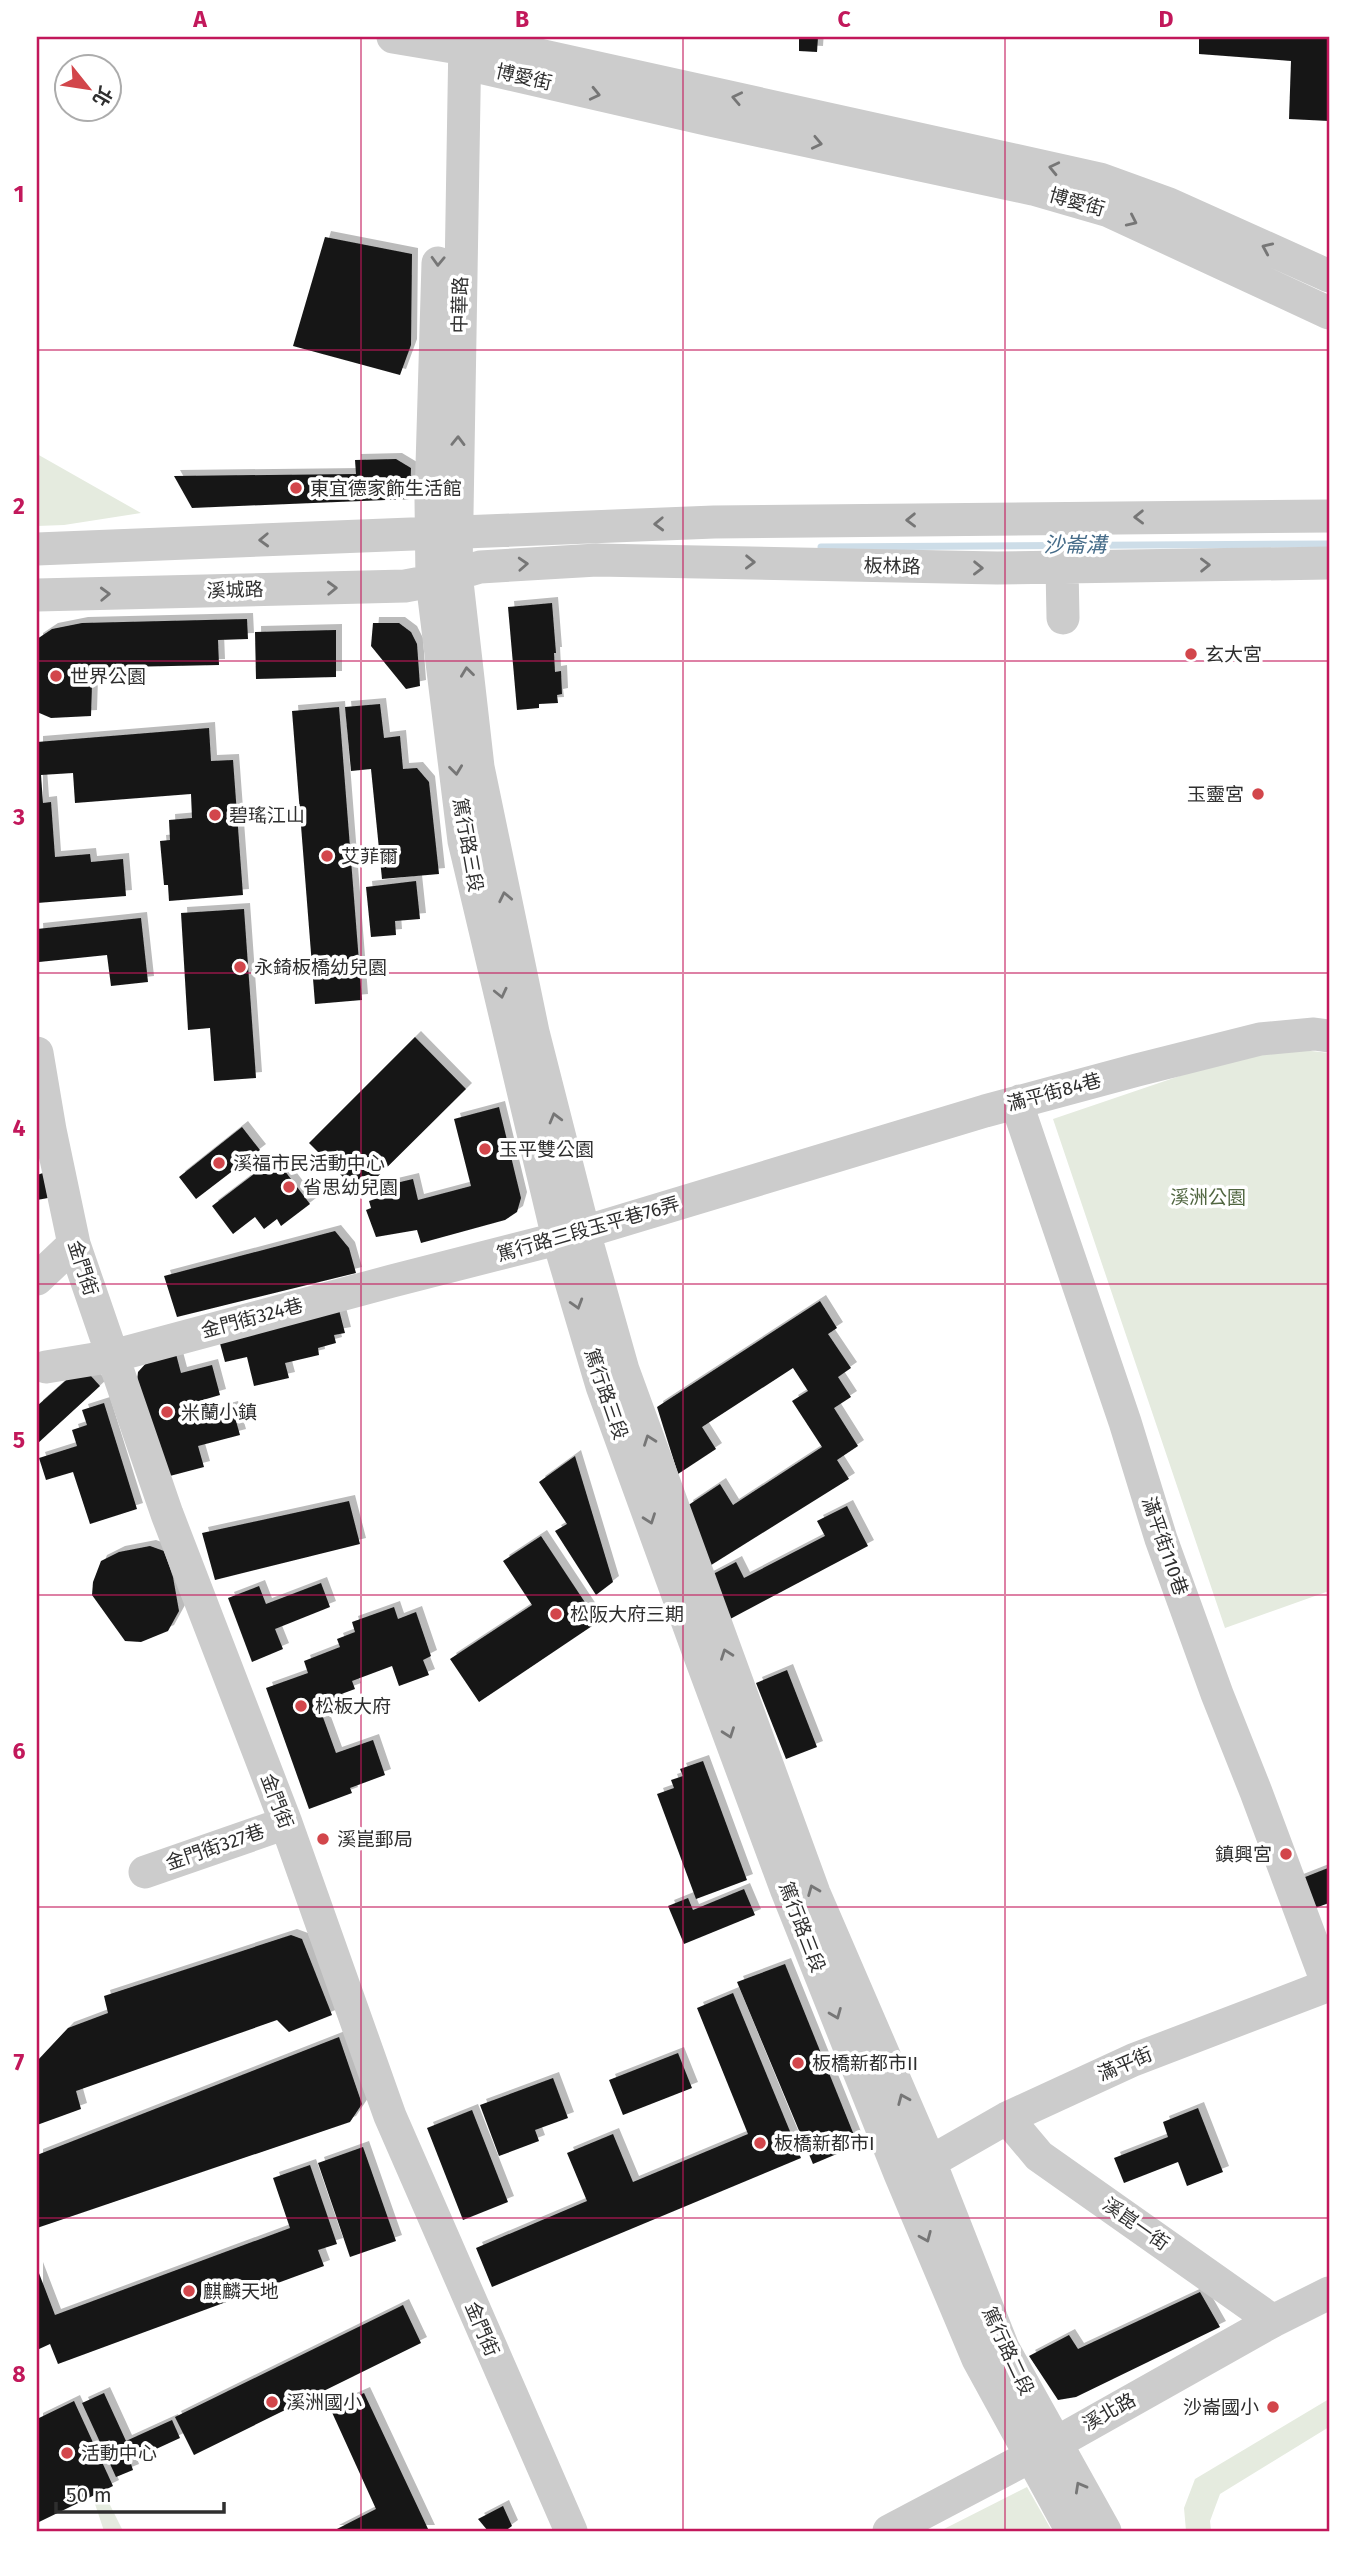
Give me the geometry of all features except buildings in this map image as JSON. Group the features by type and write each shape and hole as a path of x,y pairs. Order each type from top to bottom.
{"street":[{"path":"393,37 455,42"},
{"name":"博愛街","path":"455,42 498,46 1100,179 1169,204 1329,276"},
{"name":"博愛街","path":"455,42 479,67 1032,189 1109,211 1329,313"},
{"name":"中華路","path":"444,577 455,42"},
{"path":"37,549 715,522 1329,516"},
{"name":"板林路","path":"444,577 480,567 597,560 997,568 1329,563"},
{"path":"1062,567 1063,618"},
{"name":"溪城路","path":"37,596 405,586 444,577"},
{"name":"篤行路三段","path":"444,577 478,767 602,1386 787,1891 900,2175"},
{"name":"滿平街84巷","path":"783,1173 1020,1101 1260,1039 1314,1034 1329,1037"},
{"name":"金門街","path":"37,1053 74,1244 167,1514 286,1823 390,2116 571,2531"},
{"name":"滿平街110巷","path":"1020,1101 1021,1116 1125,1422 1165,1551 1216,1693 1329,1985"},
{"name":"篤行路三段玉平巷76弄","path":"392,1281 571,1235 783,1173"},
{"name":"篤行路三段","path":"571,1235 624,1370 799,1855 930,2162"},
{"path":"37,1279 74,1244"},
{"name":"金門街324巷","path":"46,1367 113,1356 392,1281"},
{"name":"金門街327巷","path":"145,1872 286,1823"},
{"name":"滿平街","path":"930,2162 1007,2118 1133,2060 1329,1985"},
{"name":"溪崑一街","path":"1007,2118 1039,2156 1273,2321"},
{"name":"篤行路二段","path":"930,2162 1072,2531"},
{"name":"篤行路二段","path":"900,2175 978,2359 1105,2531"},
{"name":"溪北路","path":"889,2531 1329,2293"}],"green space":[{"path":"37,454 141,513 64,525 37,526"},
{"name":"溪洲公園","path":"1268,1046 1329,1053 1329,1591 1225,1628 1053,1119"},
{"path":"1329,2399 1329,2427 1220,2494 1210,2521 1211,2531 1186,2531 1184,2508 1195,2479"},
{"path":"1027,2487 1052,2531 940,2531"},
{"path":"106,2497 123,2531 104,2531 94,2501"}],"waterway":[{"name":"沙崙溝","path":"821,547 1329,544"}],"place":[{"name":"東宜德家飾生活館","path":"296,488"},
{"name":"玄大宮","path":"1191,654"},
{"name":"世界公園","path":"56,676"},
{"name":"玉靈宮","path":"1258,794"},
{"name":"碧瑤江山","path":"215,815"},
{"name":"艾菲爾","path":"327,856"},
{"name":"永錡板橋幼兒園","path":"240,967"},
{"name":"玉平雙公園","path":"485,1149"},
{"name":"溪福市民活動中心","path":"219,1163"},
{"name":"省思幼兒園","path":"289,1187"},
{"name":"米蘭小鎮","path":"167,1412"},
{"name":"松阪大府三期","path":"556,1614"},
{"name":"松板大府","path":"301,1706"},
{"name":"溪崑郵局","path":"323,1839"},
{"name":"鎮興宮","path":"1286,1854"},
{"name":"板橋新都市II","path":"798,2063"},
{"name":"板橋新都市I","path":"760,2143"},
{"name":"麒麟天地","path":"189,2291"},
{"name":"溪洲國小","path":"272,2402"},
{"name":"沙崙國小","path":"1273,2407"},
{"name":"活動中心","path":"67,2453"}]}
